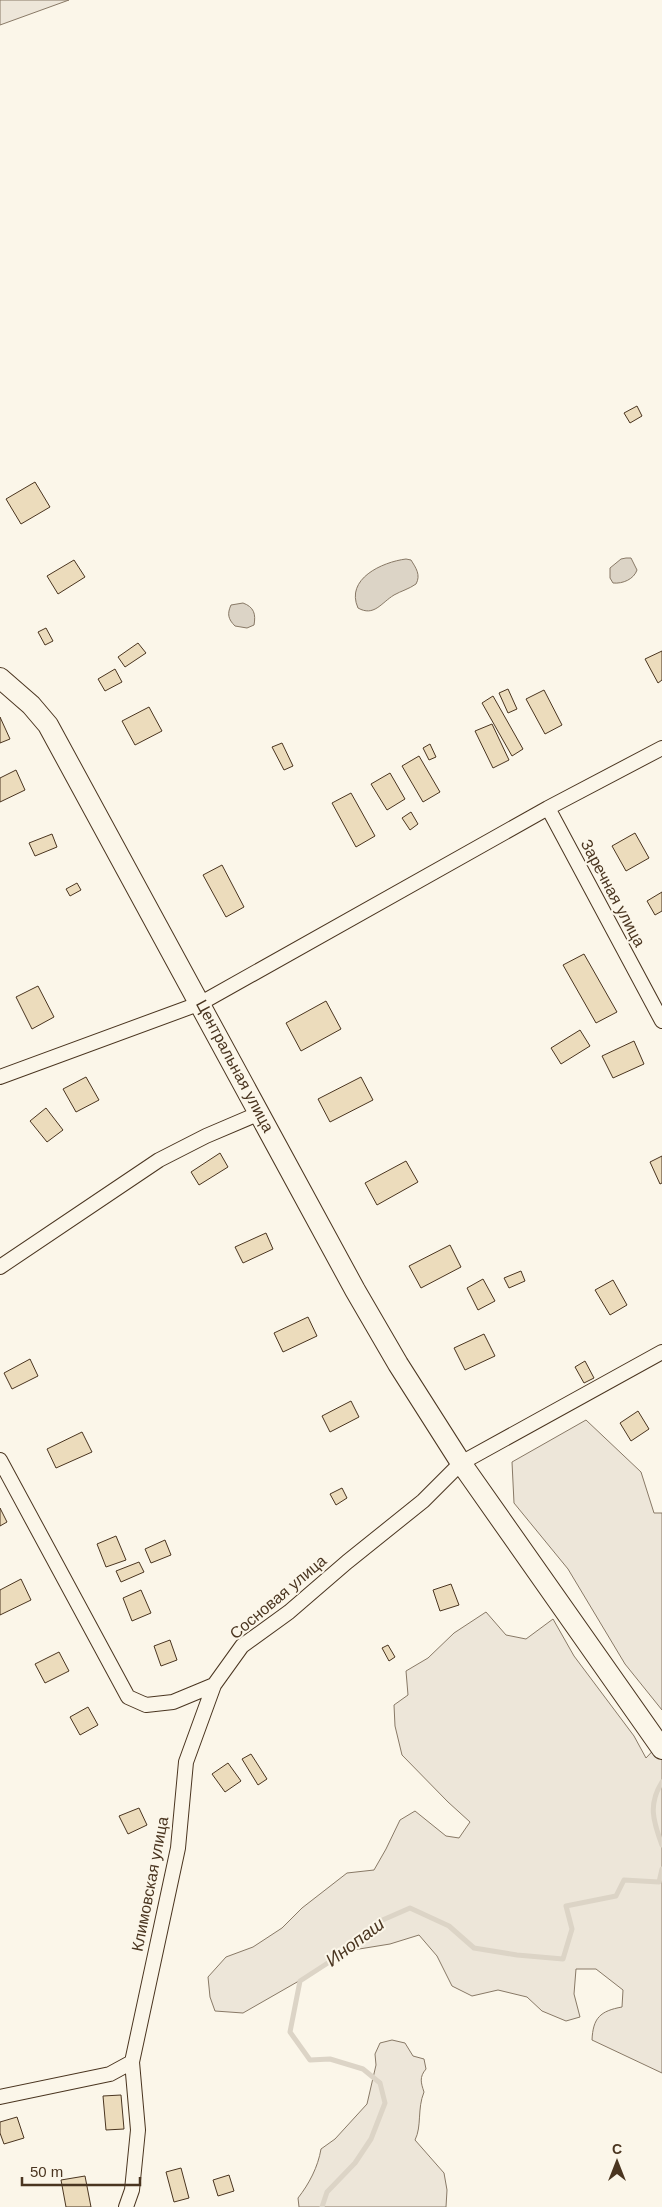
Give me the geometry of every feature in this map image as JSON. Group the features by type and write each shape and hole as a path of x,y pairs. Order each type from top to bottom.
{"street":[{"name":"Центральная улица","path":"0,678 31,705 48,726 393,1356 461,1463 660,1746"},
{"path":"0,1076 200,1003 548,808 662,748"},
{"name":"Заречная улица","path":"548,808 662,1021"},
{"path":"0,1267 159,1160 260,1113"},
{"name":"Сосновая улица","path":"214,1685 242,1646 289,1612 347,1562 423,1501 461,1463 662,1352"},
{"path":"0,1460 128,1697 146,1705 173,1702 214,1685"},
{"name":"Климовская улица","path":"126,2207 132,2190 138,2130 132,2062 178,1848 186,1762 214,1685"},
{"path":"0,2097 110,2074 132,2062"}],"shaded area":[{"path":"0,0 69,0 0,25"},
{"path":"631,558 637,570 636,573 628,580 621,583 613,583 610,578 610,568 621,559"},
{"path":"406,559 411,560 416,569 418,578 416,584 394,595 373,610 369,611 358,608 355,598 361,581 377,568"},
{"path":"243,603 252,609 255,617 254,625 247,628 235,626 229,616 231,605"},
{"path":"586,1420 641,1472 654,1513 662,1513 662,1710 625,1664 568,1569 514,1503 512,1462"},
{"path":"486,1612 506,1635 526,1639 553,1619 574,1656 634,1736 646,1758 662,1741 662,2073 592,2040 594,2026 599,2017 603,2013 622,2007 623,1990 596,1969 576,1969 574,1994 580,2017 566,2021 542,2011 527,1997 498,1990 472,1996 452,1986 437,1956 419,1935 390,1944 353,1950 243,2013 215,2011 210,1997 208,1977 226,1957 253,1947 282,1928 302,1908 347,1873 374,1870 400,1820 415,1811 446,1836 459,1838 470,1822 402,1755 395,1726 394,1705 408,1695 406,1671 428,1658 454,1633"},
{"path":"392,2040 405,2043 413,2056 424,2059 426,2069 421,2080 424,2092 415,2140 444,2173 447,2190 446,2207 299,2207 298,2198 312,2175 321,2149 335,2139 367,2104 376,2065 375,2054 380,2043"}],"building":[{"path":"637,406 642,416 630,423 624,413"},
{"path":"35,482 50,507 21,524 6,499"},
{"path":"74,560 85,577 58,594 47,576"},
{"path":"46,628 53,641 45,645 38,632"},
{"path":"138,643 146,653 125,667 118,657"},
{"path":"662,651 662,680 658,683 645,659"},
{"path":"115,669 122,682 105,691 98,679"},
{"path":"508,689 517,709 508,713 499,693"},
{"path":"544,690 562,725 545,734 526,699"},
{"path":"493,696 523,749 512,756 482,703"},
{"path":"149,707 162,731 135,745 122,721"},
{"path":"0,717 10,739 0,743"},
{"path":"492,724 509,760 493,768 475,731"},
{"path":"282,743 293,766 284,770 272,747"},
{"path":"430,744 436,757 429,760 423,748"},
{"path":"419,756 440,792 423,802 402,766"},
{"path":"16,770 25,790 0,802 0,778"},
{"path":"390,773 405,799 387,810 371,784"},
{"path":"351,793 375,836 356,847 332,803"},
{"path":"411,812 418,824 410,830 402,818"},
{"path":"635,833 649,858 626,871 612,846"},
{"path":"52,834 57,847 35,856 29,843"},
{"path":"222,865 244,907 226,917 203,875"},
{"path":"77,883 81,890 70,896 66,889"},
{"path":"662,892 662,911 655,915 647,901"},
{"path":"584,954 617,1012 596,1023 563,965"},
{"path":"38,986 54,1017 32,1029 16,997"},
{"path":"326,1001 341,1029 301,1051 286,1023"},
{"path":"580,1030 590,1046 561,1064 551,1048"},
{"path":"634,1041 644,1064 613,1078 602,1056"},
{"path":"86,1077 99,1100 76,1112 63,1089"},
{"path":"361,1077 373,1100 330,1122 318,1099"},
{"path":"46,1108 63,1130 47,1142 30,1121"},
{"path":"220,1153 228,1167 199,1185 191,1172"},
{"path":"662,1156 662,1183 660,1184 650,1162"},
{"path":"406,1161 418,1182 377,1205 365,1183"},
{"path":"266,1233 273,1249 243,1263 235,1247"},
{"path":"450,1245 461,1267 421,1288 409,1266"},
{"path":"521,1271 525,1281 509,1288 504,1278"},
{"path":"483,1279 495,1301 478,1310 467,1288"},
{"path":"613,1280 627,1305 610,1315 595,1290"},
{"path":"308,1317 317,1336 283,1352 274,1333"},
{"path":"484,1334 495,1356 465,1370 454,1348"},
{"path":"30,1359 38,1376 12,1389 4,1373"},
{"path":"585,1361 594,1378 584,1383 575,1367"},
{"path":"351,1401 359,1417 330,1432 322,1416"},
{"path":"638,1411 649,1429 631,1441 620,1423"},
{"path":"82,1432 92,1452 56,1468 47,1449"},
{"path":"342,1488 347,1498 336,1505 330,1494"},
{"path":"0,1508 7,1522 0,1526"},
{"path":"116,1536 126,1560 106,1567 97,1544"},
{"path":"165,1540 171,1555 151,1563 145,1549"},
{"path":"139,1562 144,1572 121,1582 116,1571"},
{"path":"21,1579 31,1600 0,1615 0,1590"},
{"path":"451,1584 459,1605 440,1611 433,1590"},
{"path":"141,1590 151,1613 132,1621 123,1598"},
{"path":"170,1640 177,1660 161,1666 154,1646"},
{"path":"388,1645 395,1657 389,1661 382,1648"},
{"path":"59,1652 69,1671 45,1683 35,1664"},
{"path":"88,1707 98,1725 80,1735 70,1717"},
{"path":"251,1754 267,1779 258,1785 242,1759"},
{"path":"228,1763 241,1781 225,1792 212,1774"},
{"path":"139,1808 147,1825 128,1834 119,1816"},
{"path":"121,2095 124,2129 106,2130 103,2096"},
{"path":"17,2117 24,2138 4,2144 0,2133 0,2122"},
{"path":"181,2168 189,2198 174,2202 166,2172"},
{"path":"229,2175 234,2191 218,2196 213,2180"},
{"path":"85,2176 91,2207 66,2207 61,2180"}],"waterway":[{"name":"Инопаш","path":"662,1782 653,1805 654,1820 662,1845"},
{"name":"Инопаш","path":"322,2207 327,2192 355,2163 371,2139 385,2103 380,2083 363,2069 330,2059 310,2060 290,2032 300,1981 354,1946 378,1922 410,1908 449,1926 474,1948 517,1955 563,1959 572,1929 566,1906 616,1896 624,1880 659,1882 662,1869"}]}
